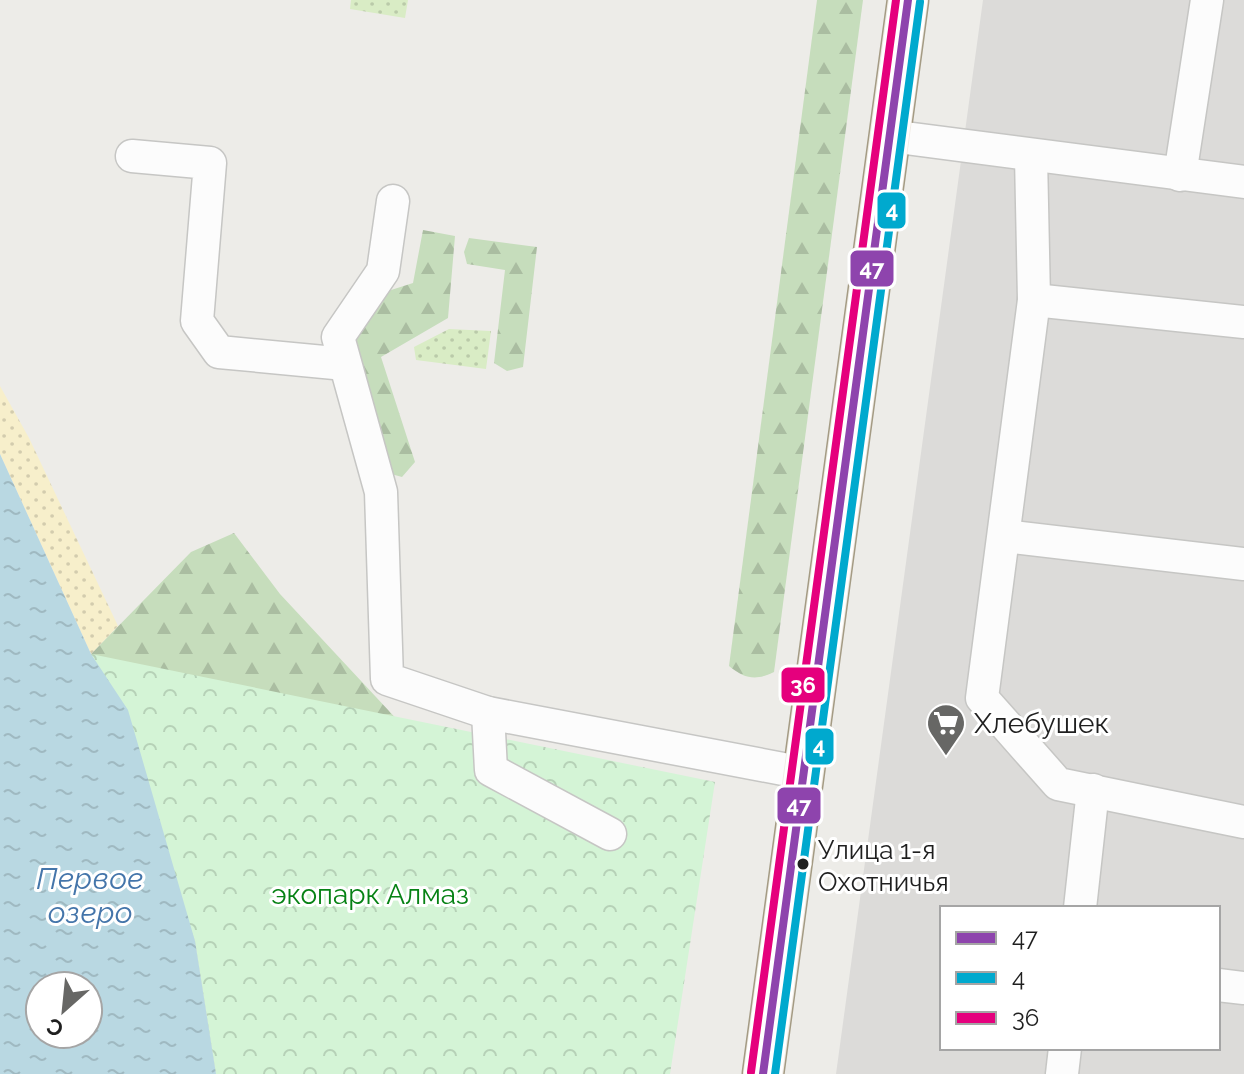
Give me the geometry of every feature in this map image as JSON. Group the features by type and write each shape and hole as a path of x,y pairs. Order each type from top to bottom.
{"main road":[{"path":"763,1074 908,0"}],"street":[{"path":"1180,175 1207,0"},
{"path":"890,136 1244,182"},
{"path":"132,156 210,163 197,321 219,352 345,364"},
{"path":"1031,156 1034,300 982,698 1058,784 1244,822"},
{"path":"393,201 383,271 338,337 381,492 387,679 488,713 804,773"},
{"path":"1034,300 1244,322"},
{"path":"1005,536 1244,564"},
{"path":"488,713 491,770 610,834"},
{"path":"1080,906 1093,790"},
{"path":"1220,985 1244,988"},
{"path":"1062,1074 1065,1050"}],"shaded area":[{"path":"983,0 1244,0 1244,1074 836,1074"}],"green space":[{"path":"351,0 408,0 405,18 350,9"},
{"path":"817,0 863,0 774,672 751,677 729,666"},
{"path":"423,230 455,236 448,318 381,357 415,462 402,477 384,472 350,324 388,291 413,283"},
{"path":"469,238 537,247 523,367 507,371 494,363 505,270 467,264 464,252"},
{"path":"449,329 491,331 486,369 416,360 414,347"},
{"path":"234,533 280,594 403,726 216,1074 195,941 91,654 191,552"},
{"name":"экопарк Алмаз","path":"91,654 715,782 670,1074 216,1074 195,941"}],"sand":[{"path":"0,386 29,438 118,626 91,654 0,454"}],"water":[{"name":"Первое озеро","path":"0,454 91,654 128,710 195,941 216,1074 0,1074"}],"transit line":[{"name":"36","path":"751,1072 896,0"},
{"name":"47","path":"763,1074 908,0"},
{"name":"4","path":"775,1074 920,2"}],"place":[{"name":"Хлебушек","path":"946,757"},
{"name":"Улица 1-я Охотничья","path":"803,864"}]}
